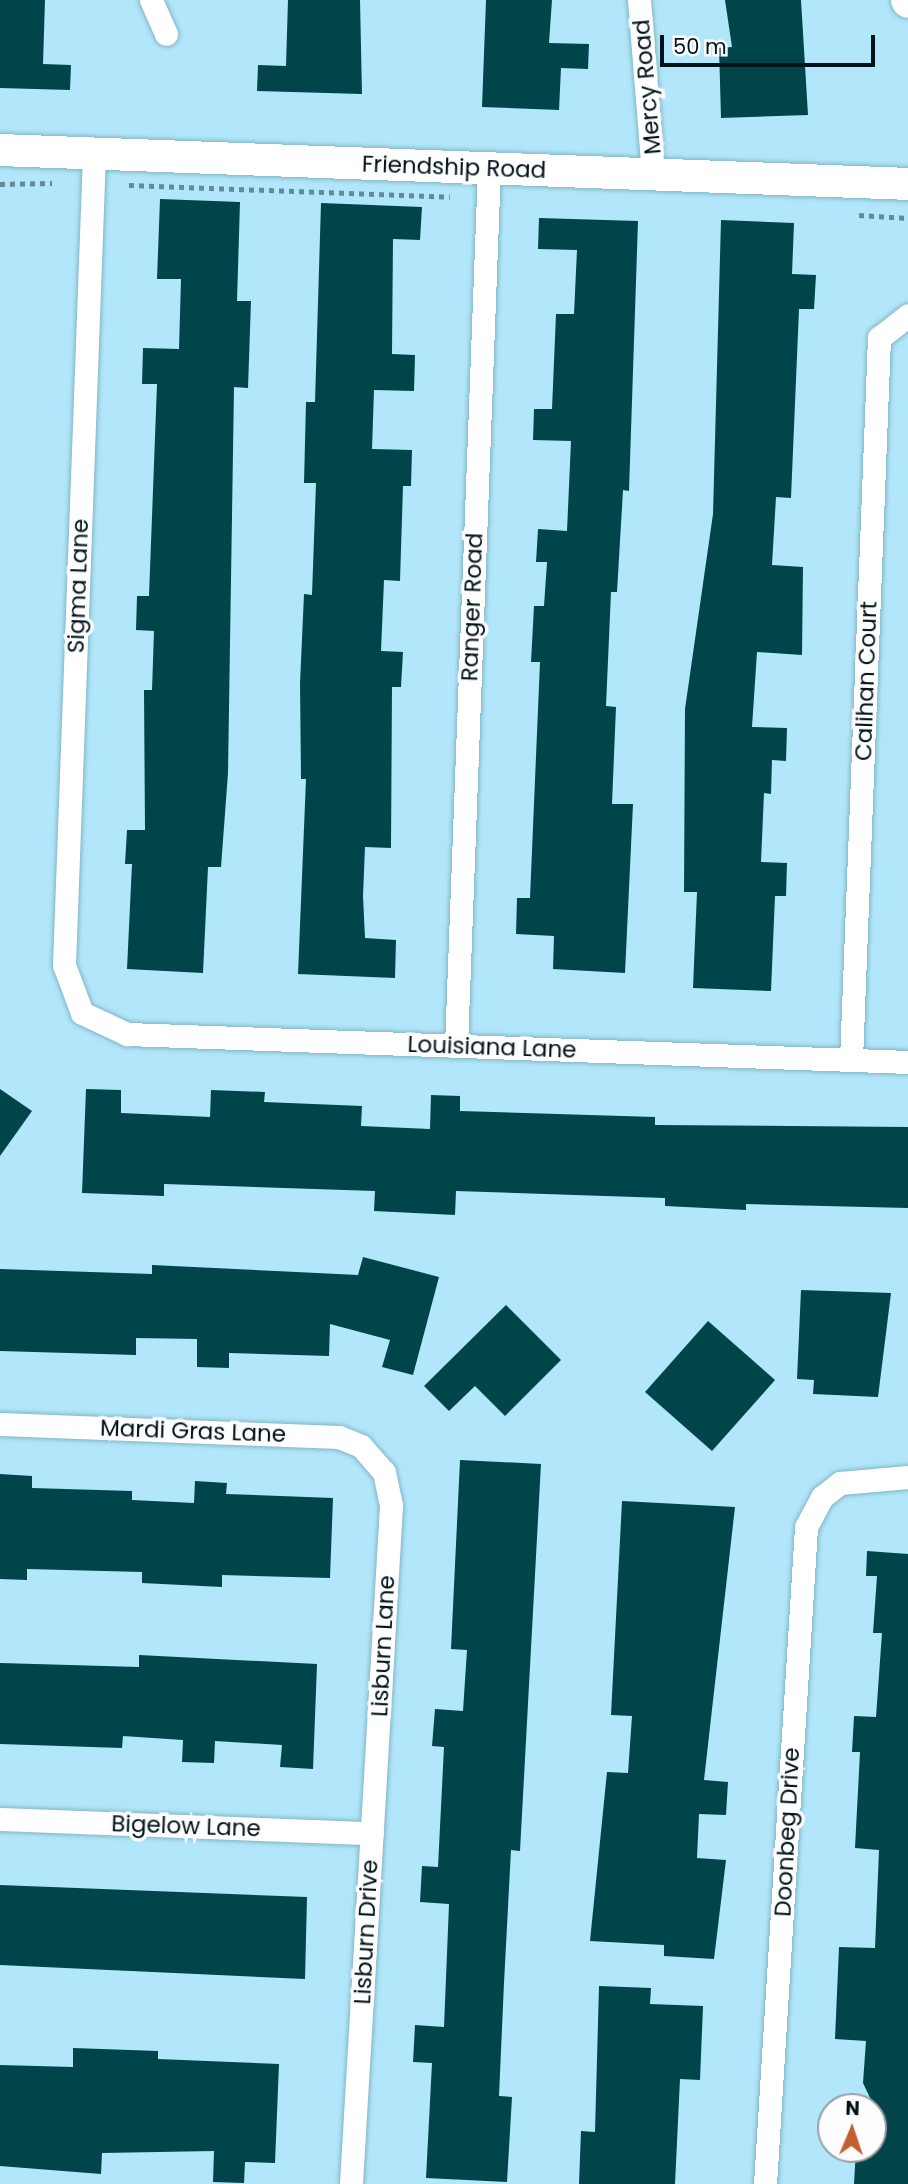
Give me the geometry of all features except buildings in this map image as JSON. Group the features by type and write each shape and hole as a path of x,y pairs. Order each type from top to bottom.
{"street":[{"path":"151,0 166,34"},
{"name":"Mercy Road","path":"639,0 653,175"},
{"name":"Friendship Road","path":"0,150 908,184"},
{"name":"Sigma Lane","path":"82,1013 66,986 64,965 94,154"},
{"name":"Ranger Road","path":"456,1046 489,168"},
{"name":"Calihan Court","path":"851,1060 879,338 908,315"},
{"name":"Louisiana Lane","path":"82,1013 127,1034 908,1062"},
{"name":"Mardi Gras Lane","path":"0,1424 328,1436 360,1446 377,1462"},
{"name":"Lisburn Lane","path":"372,1833 391,1506 377,1462"},
{"name":"Doonbeg Drive","path":"765,2184 804,1538 810,1516 831,1489 862,1477 908,1478"},
{"name":"Bigelow Lane","path":"0,1819 372,1833"},
{"name":"Lisburn Drive","path":"351,2184 372,1833"}],"path":[{"path":"123,180 133,188 446,200 453,194"}]}
